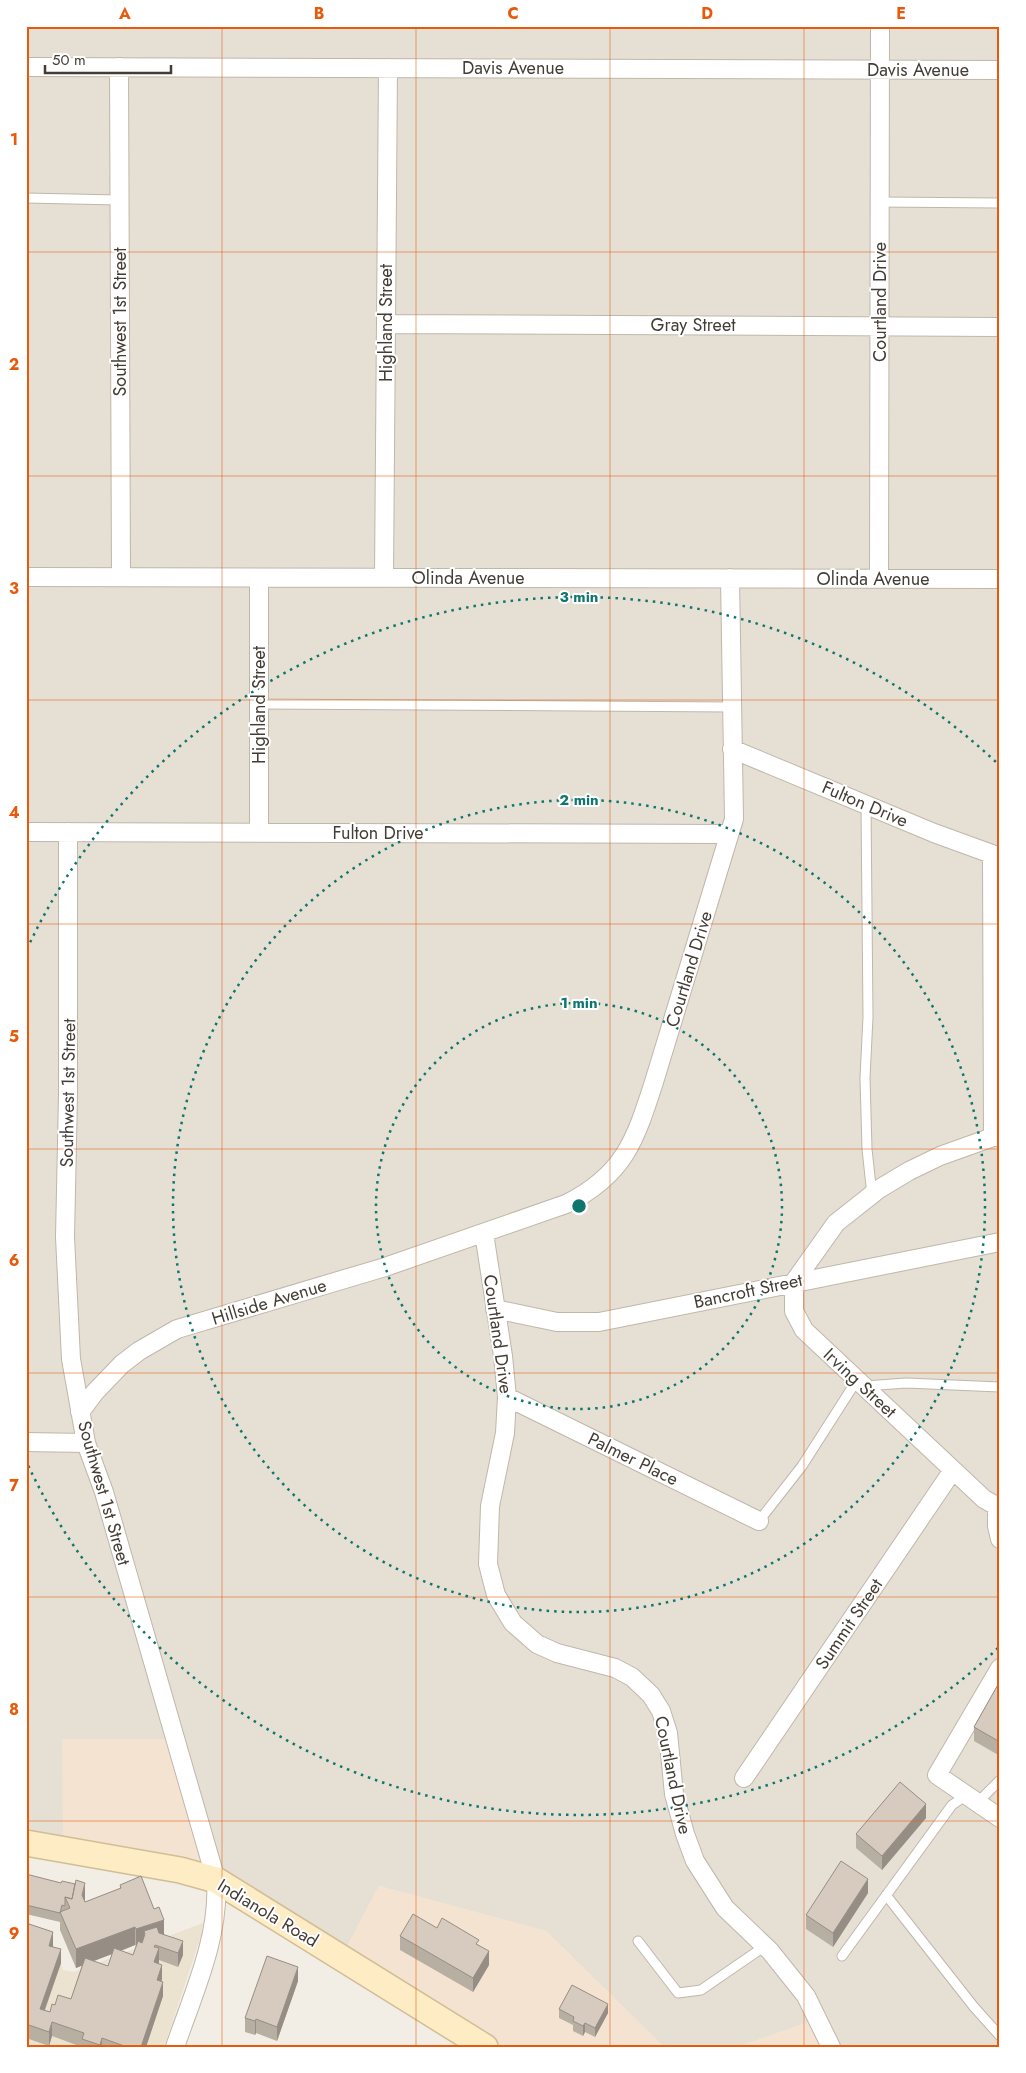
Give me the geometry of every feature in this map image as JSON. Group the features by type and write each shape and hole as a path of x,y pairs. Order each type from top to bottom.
{"main road":[{"name":"Indianola Road","path":"26,1843 180,1870 216,1880 485,2047"}],"street":[{"name":"Courtland Drive","path":"880,26 880,578"},
{"name":"Davis Avenue","path":"26,67 1000,70"},
{"name":"Southwest 1st Street","path":"119,67 122,577"},
{"name":"Highland Street","path":"384,578 388,68"},
{"name":"Gray Street","path":"386,324 1000,327"},
{"name":"Olinda Avenue","path":"26,577 1000,579"},
{"name":"Highland Street","path":"259,578 259,832"},
{"name":"Courtland Drive","path":"730,578 734,819 641,1122 631,1147 606,1179 584,1195 566,1204 484,1233 503,1356 507,1397 505,1433 490,1506 488,1564 496,1596 513,1623 537,1644 557,1653 615,1668 632,1677 651,1695 661,1711 668,1733 674,1794 689,1847 718,1899 765,1946 806,1996 829,2046"},
{"name":"Fulton Drive","path":"732,749 934,833 996,855"},
{"name":"Fulton Drive","path":"26,832 729,834"},
{"name":"Southwest 1st Street","path":"68,832 68,1095 65,1237 70,1359 86,1443 104,1492 216,1880 215,1909 209,1945 176,2047"},
{"path":"794,1282 836,1223 872,1195 909,1171 940,1156 996,1137 996,855"},
{"name":"Hillside Avenue","path":"80,1412 95,1392 122,1364 139,1351 177,1329 385,1267 484,1233"},
{"name":"Bancroft Street","path":"495,1309 556,1322 599,1322 1000,1242"},
{"name":"Irving Street","path":"794,1282 794,1311 804,1330 984,1499 998,1508"},
{"name":"Palmer Place","path":"507,1397 759,1521"},
{"path":"26,1442 86,1443"},
{"name":"Summit Street","path":"744,1778 953,1470"},
{"path":"998,1508 997,1526 1000,1539"},
{"path":"1000,1668 937,1775 1000,1818"}],"lane":[{"path":"26,198 119,200"},
{"path":"880,202 1000,203"},
{"path":"259,704 732,707"},
{"path":"866,805 868,1017 865,1078 867,1149 872,1195"},
{"path":"759,1521 802,1466 861,1383 906,1382 1000,1387"},
{"path":"842,1956 952,1805 972,1799 1000,1780"},
{"path":"886,1895 974,2007 1000,2036"},
{"path":"638,1941 678,1992 700,1990 765,1946"}],"shaded area":[{"path":"26,26 1000,26 998,2047 838,2047 818,2019 737,2047 664,2047 546,1931 379,1886 342,1956 216,1880 26,1843"},
{"path":"62,1739 178,1739 216,1880 63,1849"},
{"path":"379,1886 546,1931 664,2047 485,2047 342,1956"},
{"path":"203,1923 201,1936 164,2047 26,2047 26,1927 49,1933 63,1970 74,1972"},
{"path":"818,2019 831,2047 737,2047"}],"building":[{"path":"1000,1681 1000,1742 974,1727"},
{"path":"900,1782 926,1804 882,1856 856,1834"},
{"path":"841,1861 868,1879 833,1933 806,1915"},
{"path":"26,1874 61,1883 62,1881 75,1884 72,1899 65,1897 65,1906 62,1905 60,1913 26,1905"},
{"path":"141,1876 154,1909 159,1907 164,1920 136,1929 135,1927 76,1949 60,1912 70,1908 65,1897 72,1899 76,1880 85,1883 82,1895 85,1902 121,1888 120,1885"},
{"path":"413,1914 437,1928 442,1918 479,1940 476,1944 489,1951 473,1978 400,1936"},
{"path":"29,1924 53,1932 49,1946 61,1949 40,2009 50,2012 52,2004 55,2005 58,1995 71,1999 85,1958 108,1966 114,1948 133,1955 138,1941 142,1943 144,1931 157,1927 159,1933 183,1941 178,1953 155,1945 154,1947 159,1948 154,1962 162,1965 157,1980 163,1982 141,2047 127,2047 102,2038 100,2045 82,2039 84,2033 52,2022 49,2032 26,2024 26,1932"},
{"path":"267,1956 298,1967 277,2027 256,2019 255,2021 245,2018"},
{"path":"572,1985 608,2004 595,2028 585,2023 583,2026 573,2021 574,2017 559,2009"}]}
